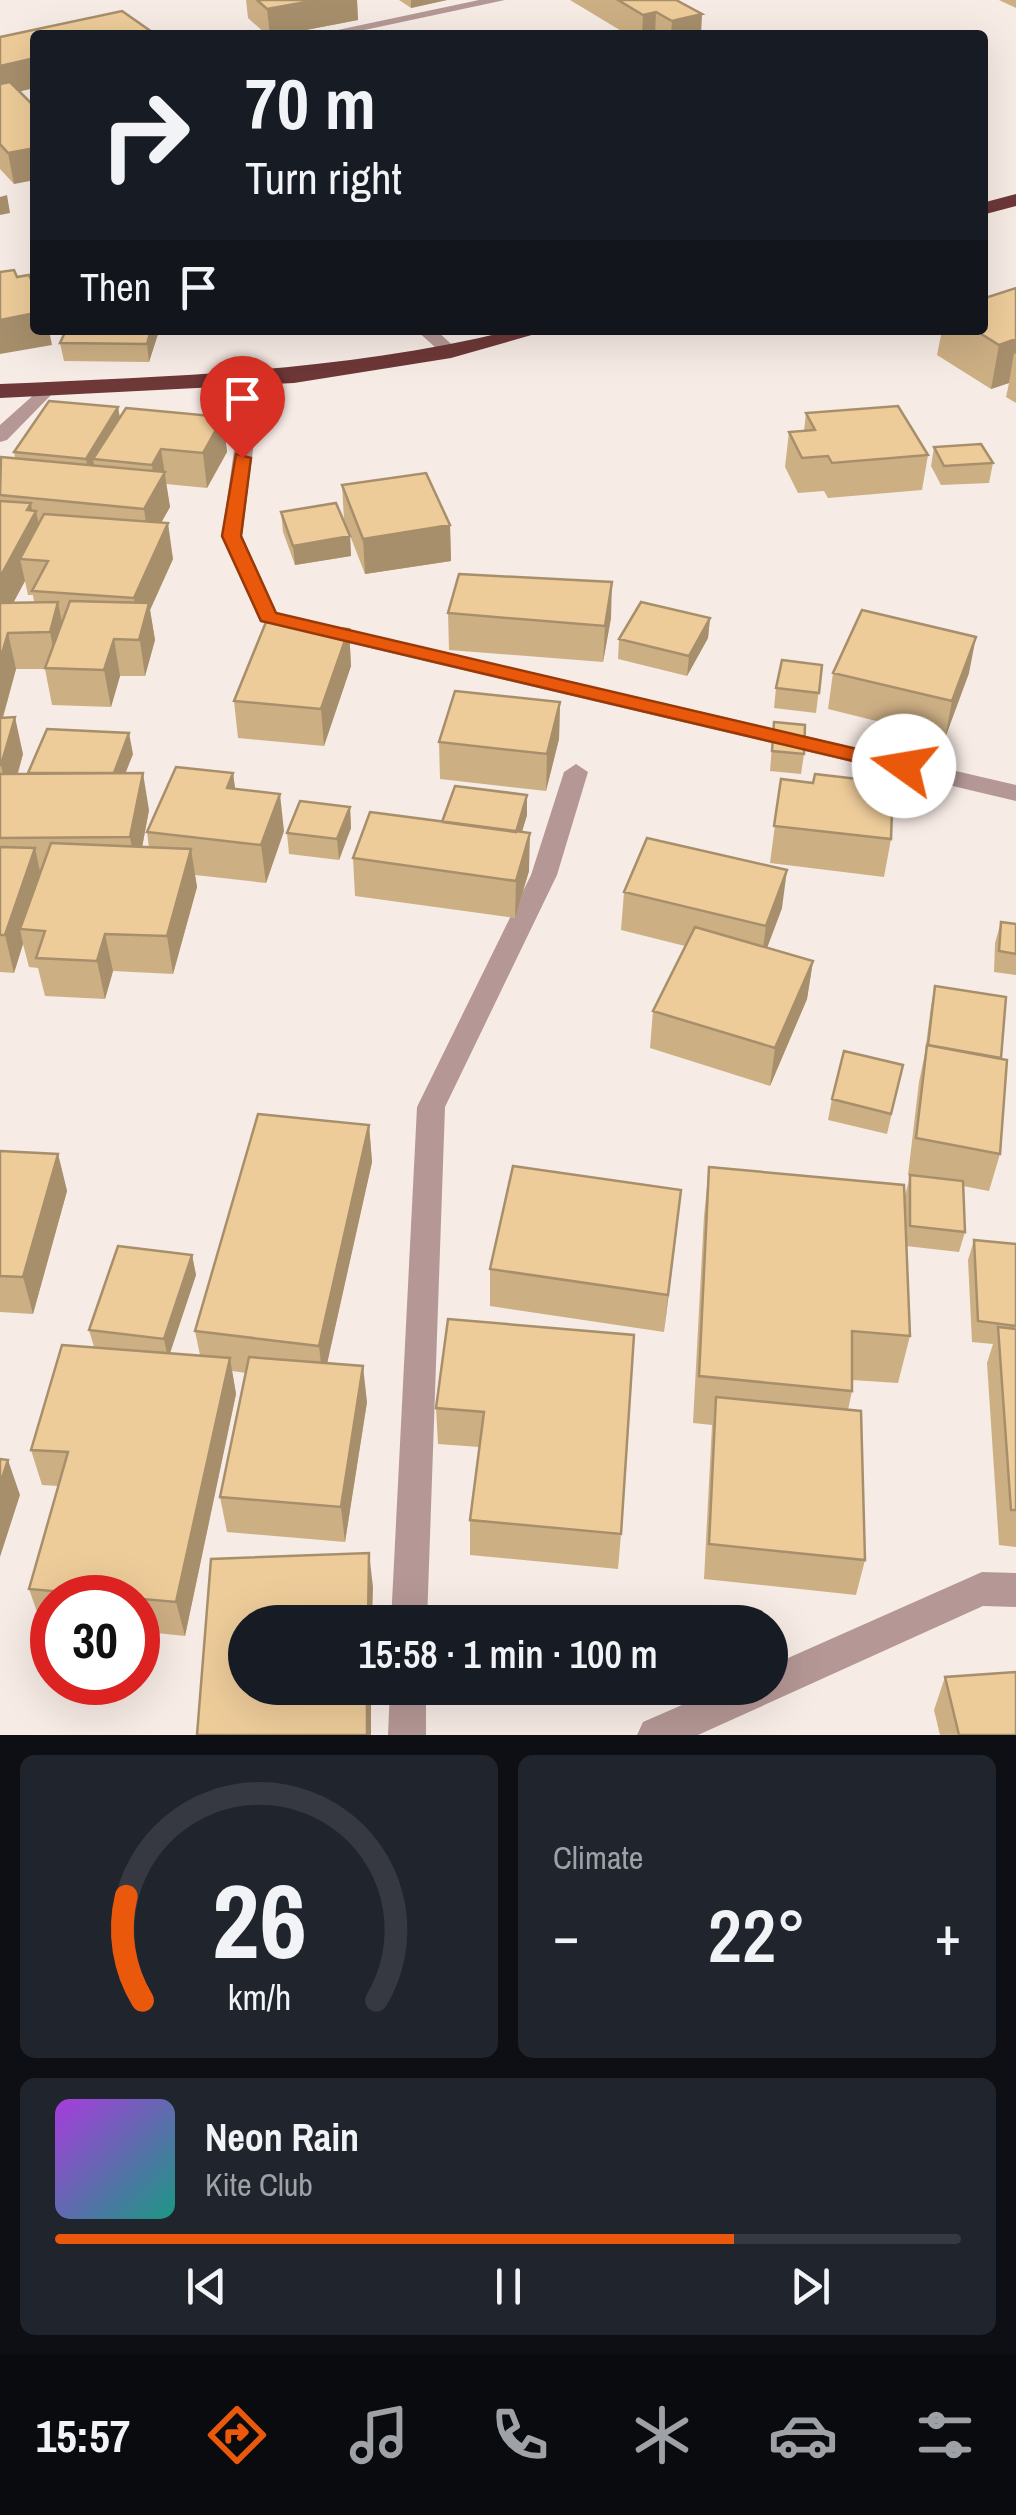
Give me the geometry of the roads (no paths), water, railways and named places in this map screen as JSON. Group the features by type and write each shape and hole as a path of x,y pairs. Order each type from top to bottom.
{"highway":[{"path":"988,207 1016,200"},
{"path":"0,391 254,379 451,352 518,335"}],"street":[{"path":"346,30 499,0"},
{"path":"431,335 451,352"},
{"path":"254,379 232,536 268,617 1016,793"},
{"path":"0,436 47,389"},
{"path":"410,1605 431,1106 544,875 576,772"},
{"path":"788,1676 982,1589 1016,1590"},
{"path":"406,1735 407,1705"},
{"path":"656,1735 724,1705"}]}
